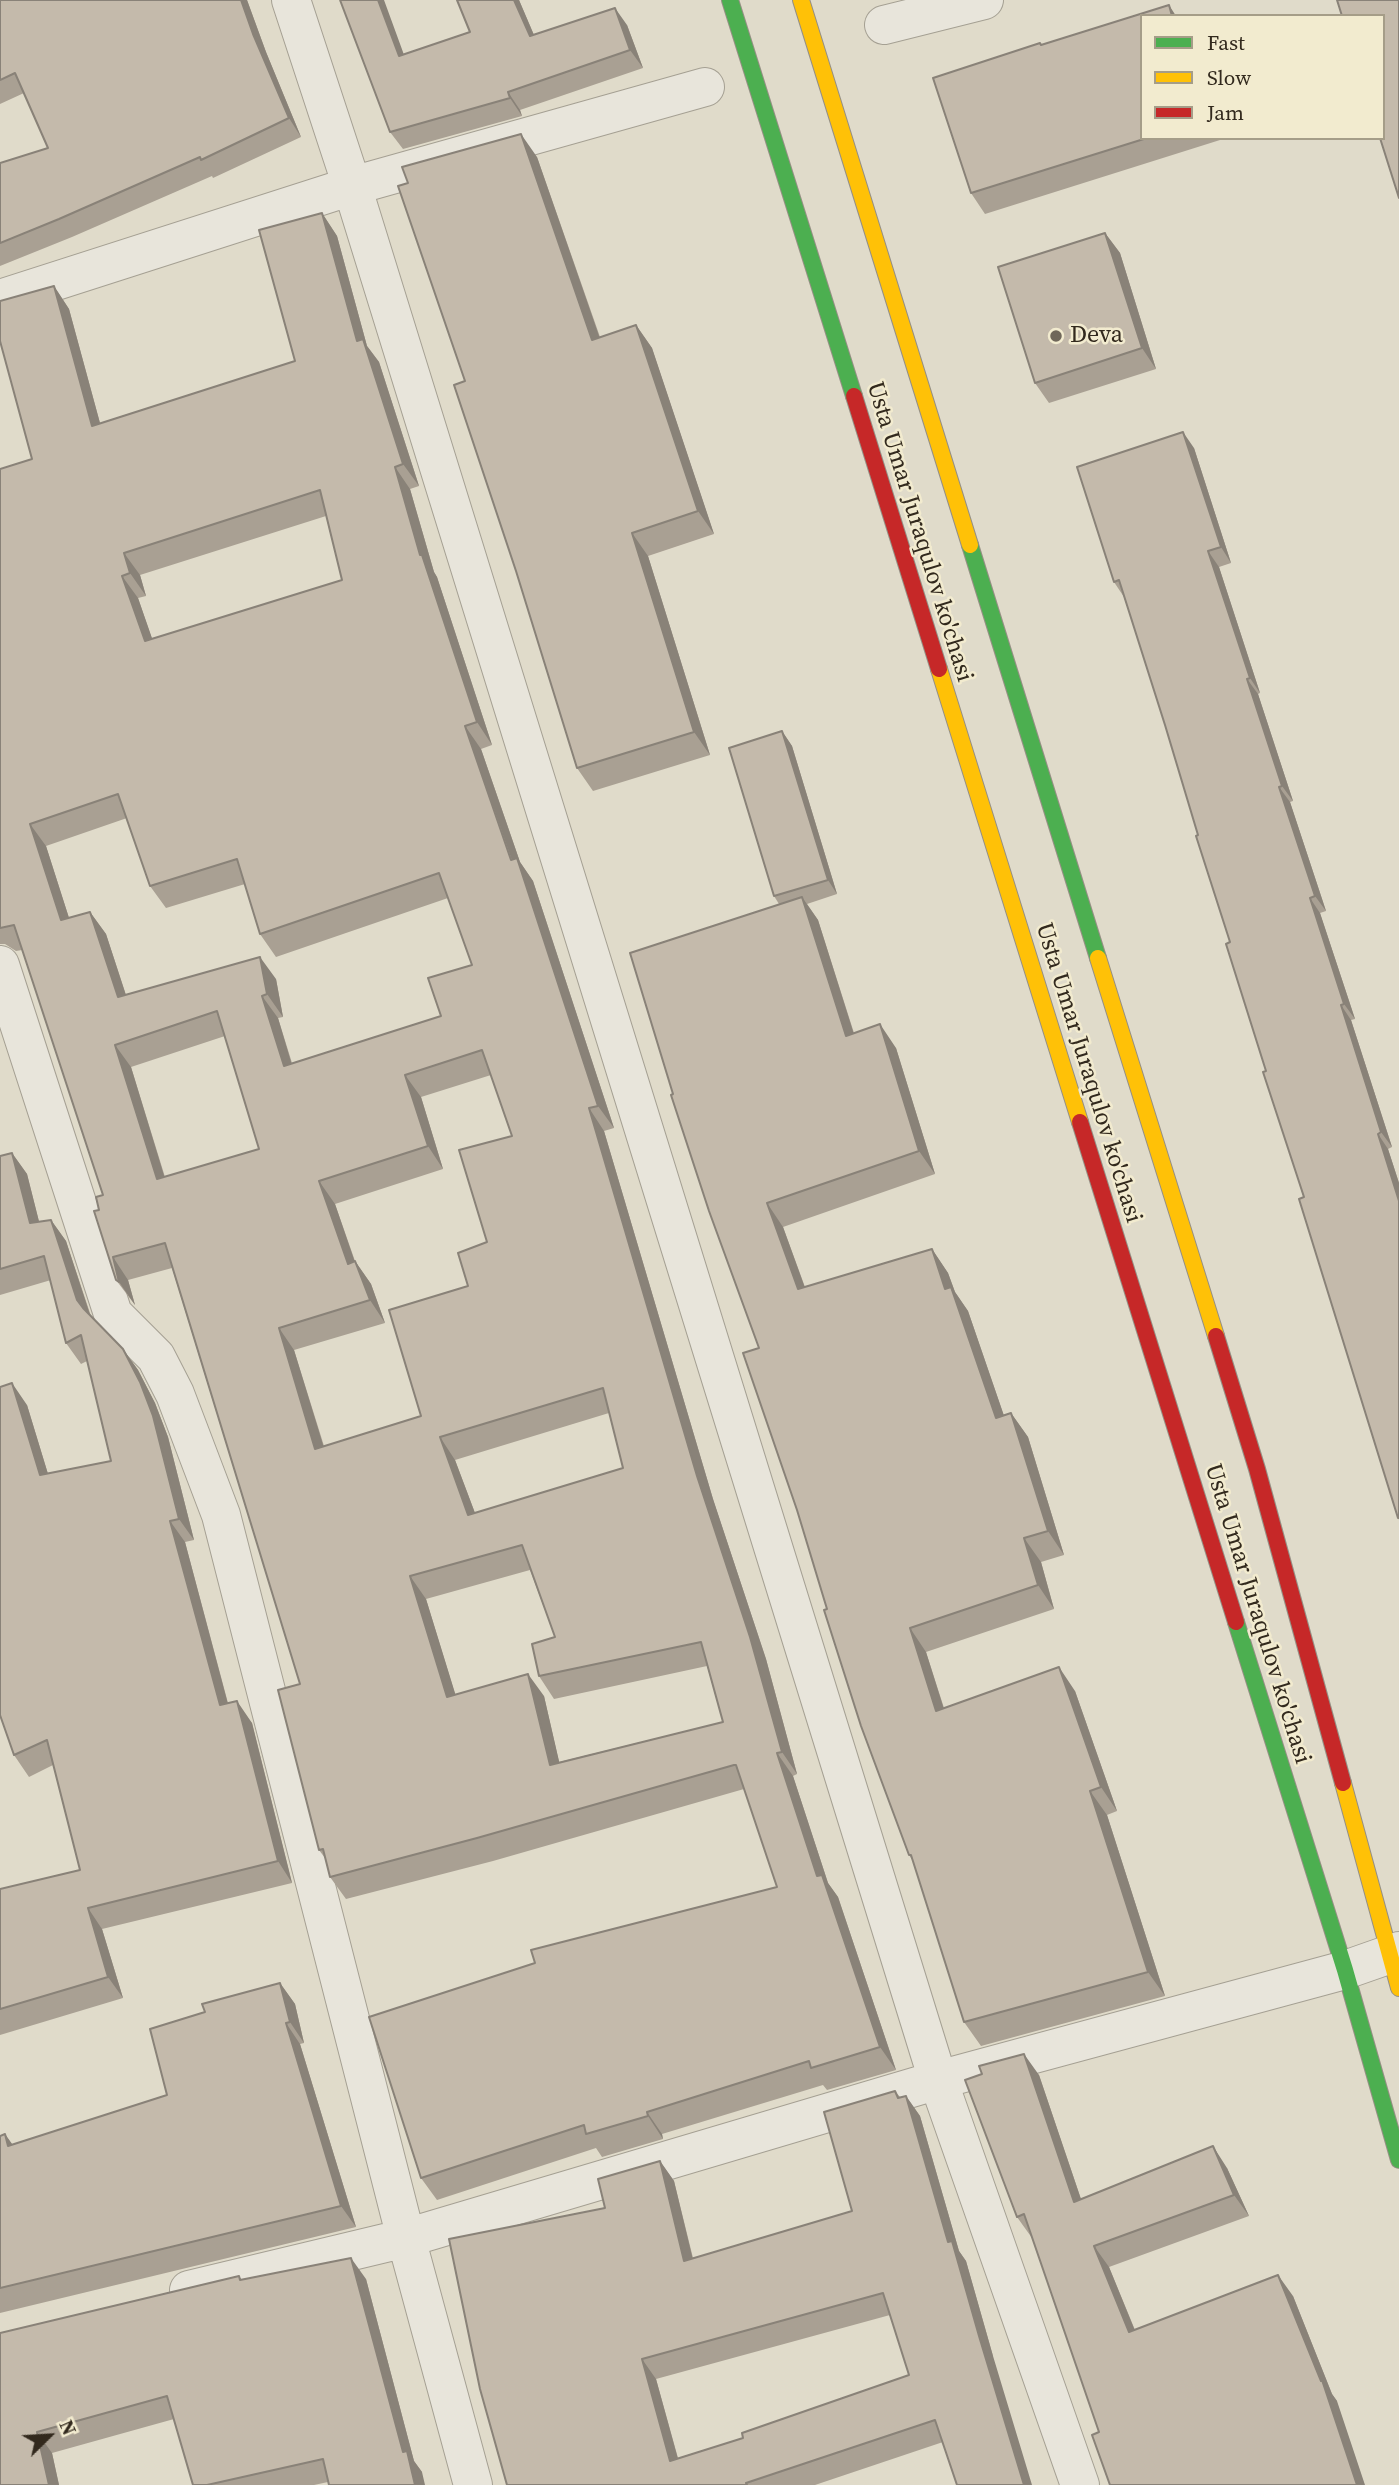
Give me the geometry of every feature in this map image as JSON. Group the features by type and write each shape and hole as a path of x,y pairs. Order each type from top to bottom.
{"main road":[{"name":"Usta Umar Juraqulov ko'chasi","path":"730,0 1345,1970 1399,2160"},
{"name":"Usta Umar Juraqulov ko'chasi","path":"801,0 1257,1469 1396,1965"}],"street":[{"path":"291,0 352,186 938,2080 1080,2485"},
{"path":"884,25 984,0"},
{"path":"0,299 352,186 705,87"},
{"path":"0,965 113,1314 156,1357 175,1394 221,1515 406,2238 473,2485"},
{"path":"162,2296 406,2238 938,2080 1345,1970 1396,1965"}],"building":[{"path":"0,0 241,0 289,118 201,160 200,157 0,243 0,163 48,148 15,73 0,80"},
{"path":"340,0 378,0 399,56 470,32 457,0 514,0 530,36 615,8 630,50 508,92 510,98 390,132"},
{"path":"1337,0 1399,0 1399,198 1381,140 1385,140 1385,14 1341,14"},
{"path":"1169,5 1171,14 1140,14"},
{"path":"1140,14 1141,140 971,193 933,78 1040,43 1041,45"},
{"path":"521,134 592,340 636,325 698,511 632,533 694,732 577,768 516,571 454,385 465,381 398,186 408,183 402,167"},
{"path":"322,213 357,341 363,339 403,464 395,467 420,555 477,722 465,726 511,860 517,858 598,1106 589,1108 697,1476 750,1637 782,1752 777,1753 817,1876 822,1875 880,2047 811,2068 809,2061 647,2112 648,2116 586,2134 584,2125 421,2178 369,2017 535,1963 531,1950 777,1887 736,1765 330,1877 323,1849 319,1850 278,1690 300,1684 165,1243 113,1257 119,1282 116,1280 94,1211 99,1210 96,1197 103,1195 14,925 0,928 0,469 32,459 0,341 0,301 54,286 92,426 295,361 259,230","holes":["320,490 342,580 145,641 122,576 130,573 124,553","118,794 150,886 237,859 260,934 439,873 472,965 428,978 441,1016 284,1066 262,996 267,994 260,957 118,997 90,912 61,920 30,824","217,1011 259,1149 157,1179 115,1045","482,1050 512,1136 459,1150 487,1242 458,1253 468,1286 389,1310 421,1416 315,1449 279,1328 370,1300 355,1261 348,1264 319,1181 428,1146 405,1075","603,1388 623,1468 468,1515 440,1437","522,1545 555,1637 532,1644 539,1676 701,1642 723,1722 550,1765 528,1674 447,1697 410,1576"]},
{"path":"1105,233 1142,348 1035,383 998,267"},
{"path":"1183,432 1221,547 1208,551 1250,678 1247,679 1282,786 1279,787 1315,896 1310,898 1344,1004 1341,1005 1381,1132 1378,1134 1399,1201 1399,1518 1299,1199 1304,1197 1263,1072 1266,1071 1226,944 1230,942 1196,836 1198,835 1165,725 1119,580 1114,582 1077,467"},
{"path":"782,731 828,880 774,896 729,748"},
{"path":"802,897 846,1036 880,1024 919,1151 767,1203 798,1289 932,1249 945,1289 951,1287 996,1418 1011,1413 1048,1531 1024,1538 1038,1585 910,1628 936,1711 1059,1667 1101,1787 1090,1791 1148,1972 964,2022 911,1855 861,1726 824,1610 827,1609 797,1510 743,1353 759,1348 709,1211 671,1095 673,1094 630,953"},
{"path":"12,1153 30,1223 51,1220 77,1300 123,1349 153,1416 179,1519 170,1521 220,1705 237,1701 278,1861 88,1908 108,1977 0,2009 0,1889 80,1870 47,1740 14,1755 0,1715 0,1387 12,1383 40,1475 111,1461 81,1335 66,1343 44,1256 0,1269 0,1156"},
{"path":"280,1983 290,2022 286,2023 341,2206 0,2288 0,2136 5,2134 8,2146 167,2095 150,2029 205,2012 202,2004"},
{"path":"1024,2054 1074,2202 1213,2146 1234,2195 1094,2246 1129,2332 1278,2275 1322,2380 1357,2485 1110,2485 1092,2435 1099,2432 1024,2214 1017,2217 965,2080 982,2074 979,2066"},
{"path":"895,2091 898,2098 906,2096 948,2242 952,2241 1024,2485 957,2485 935,2420 746,2483 747,2485 507,2485 480,2389 449,2239 605,2208 598,2179 660,2161 684,2261 852,2211 824,2112","holes":["883,2293 909,2375 742,2433 743,2438 670,2461 642,2359"]},
{"path":"351,2258 403,2452 407,2451 415,2485 329,2485 323,2459 207,2485 193,2485 167,2396 37,2432 49,2485 0,2485 0,2333 239,2276 240,2280"}],"traffic: fast":[{"path":"730,0 854,396"},
{"path":"970,545 1098,958"},
{"path":"1236,1622 1345,1970 1399,2160"}],"traffic: slow":[{"path":"801,0 970,545"},
{"path":"939,669 1080,1122"},
{"path":"1098,958 1216,1336"},
{"path":"1343,1783 1399,1988"}],"traffic: jam":[{"path":"854,396 939,669"},
{"path":"1080,1122 1236,1622"},
{"path":"1216,1336 1257,1469 1343,1783"}],"place":[{"name":"Deva","path":"1056,336"}]}
